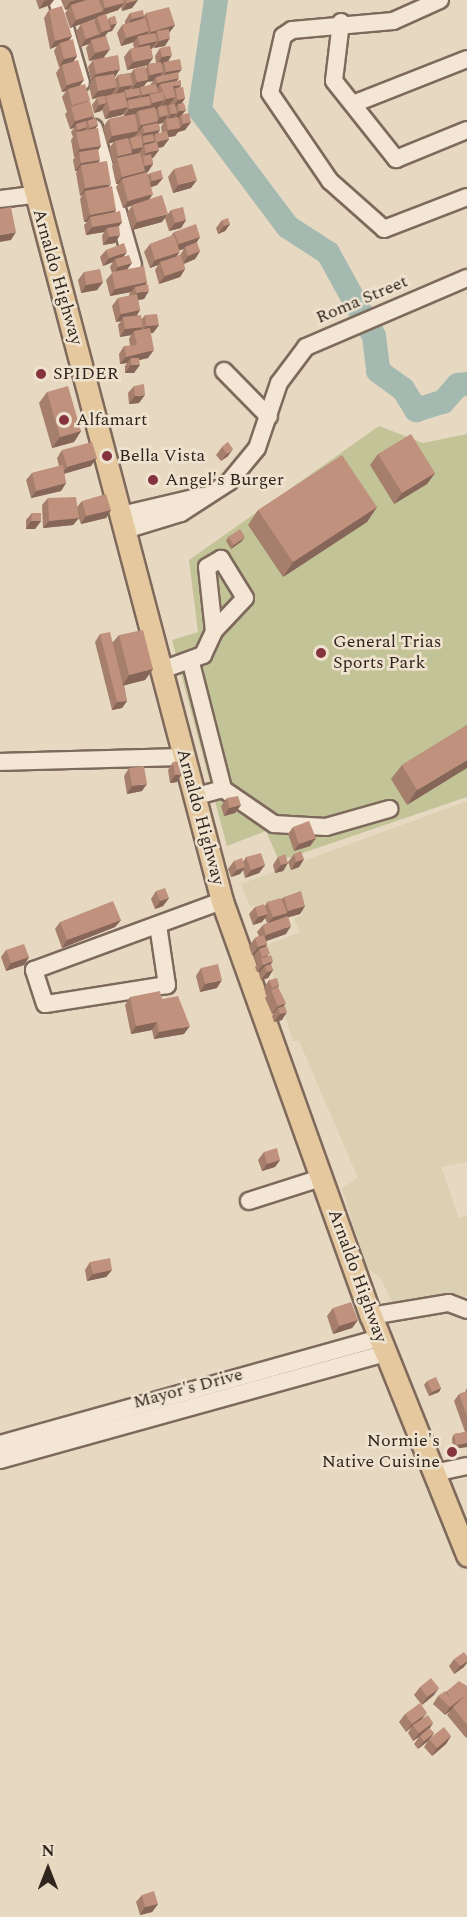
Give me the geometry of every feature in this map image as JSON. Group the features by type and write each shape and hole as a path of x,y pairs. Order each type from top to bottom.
{"main road":[{"name":"Arnaldo Highway","path":"0,57 5,97 123,522 222,901 371,1316 467,1555"}],"street":[{"path":"57,0 133,265"},
{"path":"440,0 393,21 309,25 283,36 272,70 273,105 330,181 384,230 467,197"},
{"path":"341,22 334,81 396,159 467,130"},
{"path":"353,104 467,59"},
{"path":"0,199 34,195"},
{"name":"Roma Street","path":"123,522 181,513 212,495 245,465 269,417 290,363 306,347 346,327 467,278"},
{"path":"224,371 269,417"},
{"path":"162,670 191,663 203,655 214,631"},
{"path":"191,663 223,789 274,824 327,827 389,809"},
{"path":"0,762 183,757"},
{"path":"193,797 223,789"},
{"path":"158,925 167,985 45,1004 34,970 222,901"},
{"path":"249,1201 321,1178"},
{"path":"371,1316 449,1303 467,1310"},
{"name":"Mayor's Drive","path":"3,1451 383,1346"},
{"path":"434,1473 467,1466"}],"shaded area":[{"path":"467,801 467,1162 441,1167 459,1218 467,1215 467,1296 394,1307 381,1278 367,1269 342,1188 358,1178 299,1041 293,1041 264,946 300,932 294,919 303,915 297,896 250,907 241,884"}],"green space":[{"name":"General Trias Sports Park","path":"379,426 423,443 467,434 467,797 279,861 266,831 227,846 172,640 198,632 189,560"}],"building":[{"path":"86,0 99,0 103,11 76,20 71,5"},
{"path":"103,0 123,0 124,3 105,8"},
{"path":"62,6 72,36 55,41 49,10"},
{"path":"169,7 175,25 151,32 146,13"},
{"path":"143,10 144,16 132,19 130,13"},
{"path":"106,14 111,29 102,32 97,17"},
{"path":"115,16 117,23 111,25 109,18"},
{"path":"145,18 149,31 126,38 122,25"},
{"path":"94,20 99,34 86,39 81,24"},
{"path":"169,29 170,38 159,41 157,31"},
{"path":"155,33 157,41 140,45 138,36"},
{"path":"106,36 110,49 95,53 91,40"},
{"path":"73,39 77,56 64,59 60,43"},
{"path":"150,45 153,58 133,62 130,49"},
{"path":"170,46 172,55 162,57 160,48"},
{"path":"118,55 120,69 96,74 93,60"},
{"path":"180,59 182,69 166,72 164,62"},
{"path":"78,60 84,80 67,85 62,65"},
{"path":"161,62 163,72 150,75 148,64"},
{"path":"145,66 148,80 137,82 134,69"},
{"path":"178,72 179,78 157,83 156,77"},
{"path":"130,73 133,85 120,87 118,75"},
{"path":"114,74 117,87 98,91 95,77"},
{"path":"181,80 181,85 173,86 175,97 166,99 160,84"},
{"path":"85,84 90,100 72,105 68,89"},
{"path":"156,84 158,92 142,95 140,87"},
{"path":"183,87 185,98 178,100 175,88"},
{"path":"139,88 140,95 127,98 125,90"},
{"path":"124,92 128,107 110,111 106,96"},
{"path":"163,92 164,100 152,103 150,94"},
{"path":"105,96 106,103 99,105 97,97"},
{"path":"149,96 151,105 129,109 128,100"},
{"path":"90,101 94,116 75,121 71,107"},
{"path":"184,103 186,110 179,111 178,104"},
{"path":"175,104 177,113 171,114 169,105"},
{"path":"166,105 168,115 160,117 158,107"},
{"path":"155,107 158,121 141,125 138,111"},
{"path":"189,113 191,122 183,124 181,115"},
{"path":"135,114 138,131 112,136 109,119"},
{"path":"178,117 180,128 168,130 166,119"},
{"path":"96,118 98,125 90,128 87,121"},
{"path":"86,121 87,127 78,130 76,124"},
{"path":"158,123 160,130 144,133 143,126"},
{"path":"98,128 101,146 80,149 76,132"},
{"path":"167,131 169,139 156,142 155,134"},
{"path":"153,134 154,141 144,143 143,136"},
{"path":"141,135 143,147 133,149 130,138"},
{"path":"128,138 132,153 118,156 115,141"},
{"path":"157,142 159,150 146,153 144,145"},
{"path":"98,149 100,160 81,163 79,152"},
{"path":"140,153 145,171 122,177 117,158"},
{"path":"151,154 153,164 145,166 143,156"},
{"path":"107,161 111,184 85,188 81,165"},
{"path":"192,164 197,180 178,185 174,169"},
{"path":"161,170 163,178 152,181 150,173"},
{"path":"147,172 153,194 128,201 122,179"},
{"path":"112,186 116,210 90,215 85,191"},
{"path":"162,195 168,214 137,222 132,205"},
{"path":"11,207 16,232 0,235 0,209"},
{"path":"183,207 186,220 175,223 171,210"},
{"path":"120,211 122,222 92,227 90,217"},
{"path":"228,218 230,224 224,226 222,220"},
{"path":"196,224 200,237 179,244 174,232"},
{"path":"119,226 120,235 109,237 107,228"},
{"path":"174,235 180,252 155,260 150,244"},
{"path":"197,242 200,251 188,256 185,247"},
{"path":"124,243 127,252 109,258 106,250"},
{"path":"129,255 132,263 118,267 115,259"},
{"path":"181,255 185,269 165,276 160,262"},
{"path":"144,266 147,282 115,289 112,272"},
{"path":"100,269 103,282 86,285 84,272"},
{"path":"148,284 149,291 136,293 135,287"},
{"path":"137,294 140,310 121,314 118,298"},
{"path":"157,314 159,325 146,326 145,315"},
{"path":"141,315 143,327 125,329 123,317"},
{"path":"150,328 154,350 126,357 124,346 137,345 134,331"},
{"path":"131,358 139,358 140,365 131,365"},
{"path":"144,384 145,395 135,396 134,386"},
{"path":"68,386 81,431 60,437 47,392"},
{"path":"411,434 435,473 402,493 378,454"},
{"path":"92,442 97,458 67,467 62,450"},
{"path":"228,442 233,449 227,454 222,447"},
{"path":"342,455 377,507 293,562 258,510"},
{"path":"63,465 66,483 36,491 32,473"},
{"path":"106,494 111,510 86,516 82,501"},
{"path":"76,497 79,518 49,521 48,498"},
{"path":"32,513 41,513 41,521 31,521"},
{"path":"240,529 245,537 234,545 228,537"},
{"path":"143,630 153,669 129,675 119,635"},
{"path":"110,632 127,701 117,702 100,634"},
{"path":"467,725 467,760 417,790 402,765"},
{"path":"180,761 182,774 175,775 173,762"},
{"path":"144,766 147,784 132,786 129,768"},
{"path":"238,796 241,805 229,808 227,798"},
{"path":"309,821 316,838 299,844 293,827"},
{"path":"301,851 304,859 296,862 294,854"},
{"path":"261,853 265,865 251,870 246,857"},
{"path":"285,854 288,863 281,865 278,857"},
{"path":"242,858 245,867 237,870 234,861"},
{"path":"165,888 169,898 160,901 156,891"},
{"path":"301,891 305,906 288,911 284,897"},
{"path":"281,898 287,913 273,917 267,902"},
{"path":"113,901 121,920 67,940 60,922"},
{"path":"264,904 268,914 258,917 255,907"},
{"path":"288,916 291,926 266,935 263,925"},
{"path":"264,935 267,944 258,947 255,938"},
{"path":"24,944 29,957 11,963 6,950"},
{"path":"267,946 270,954 262,957 259,949"},
{"path":"271,955 273,961 263,965 261,959"},
{"path":"218,964 222,980 205,984 201,968"},
{"path":"271,964 273,970 267,972 265,966"},
{"path":"277,978 279,985 272,988 269,980"},
{"path":"278,987 286,1003 278,1006 271,990"},
{"path":"160,991 162,999 178,996 190,1026 159,1032 157,1022 136,1026 130,997"},
{"path":"285,1006 287,1012 280,1014 278,1008"},
{"path":"277,1148 280,1160 267,1164 264,1152"},
{"path":"110,1258 112,1270 93,1274 90,1262"},
{"path":"351,1302 358,1320 339,1326 333,1308"},
{"path":"436,1377 441,1388 432,1392 427,1381"},
{"path":"467,1391 467,1416 459,1394"},
{"path":"467,1432 467,1443 456,1445 454,1434"},
{"path":"464,1652 467,1661 460,1666 454,1659"},
{"path":"431,1678 439,1688 427,1697 420,1687"},
{"path":"459,1681 467,1686 467,1694 450,1707 438,1696 445,1691 450,1698 447,1691"},
{"path":"467,1694 467,1725 453,1707"},
{"path":"420,1703 427,1713 412,1724 405,1714"},
{"path":"428,1715 433,1723 419,1733 413,1725"},
{"path":"444,1727 451,1736 437,1748 429,1739"},
{"path":"429,1728 434,1733 424,1741 420,1736"},
{"path":"154,1891 158,1904 145,1907 142,1895"}],"waterway":[{"path":"216,0 200,110 288,227 328,253 374,336 378,371 403,389 416,410 443,402 458,385 467,384"}],"place":[{"name":"SPIDER","path":"41,374"},
{"name":"Alfamart","path":"64,420"},
{"name":"Bella Vista","path":"107,456"},
{"name":"Angel's Burger","path":"153,480"},
{"name":"General Trias Sports Park","path":"321,653"},
{"name":"Normie's Native Cuisine","path":"452,1452"}]}
